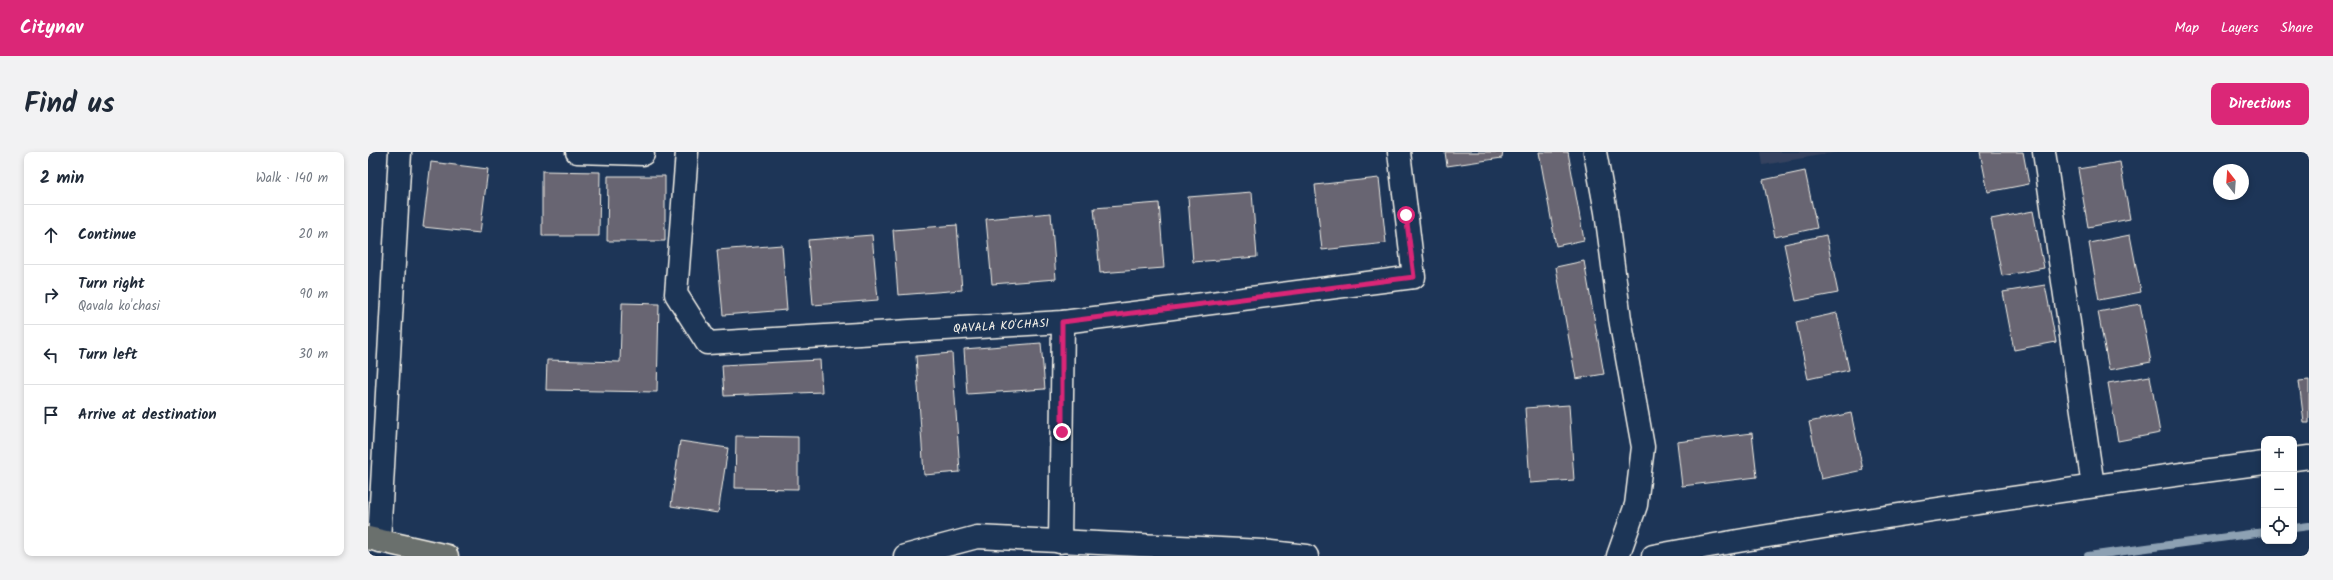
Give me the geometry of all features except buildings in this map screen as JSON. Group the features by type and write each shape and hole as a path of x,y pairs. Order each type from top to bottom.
{"highway":[{"path":"373,540 447,556"}],"street":[{"path":"373,540 400,152"},
{"path":"577,152 644,154"},
{"name":"QAVALA KO'CHASI","path":"687,152 676,294 707,343 1062,322 1414,277 1399,152"},
{"path":"1595,152 1606,212 1620,319 1643,447 1636,505 1618,556"},
{"path":"2044,152 2093,486"},
{"path":"1060,542 1062,322"},
{"path":"2297,459 2309,457"},
{"path":"1653,556 1799,529 2093,486 2261,463"},
{"path":"905,556 976,537 1262,551 1307,556"}],"shaded area":[{"path":"1761,152 1838,152 1763,165"}],"waterway":[{"path":"2297,528 2309,526"},
{"path":"2088,556 2261,532"}],"route":[{"path":"1062,432 1062,322 1414,277 1406,215"}]}
